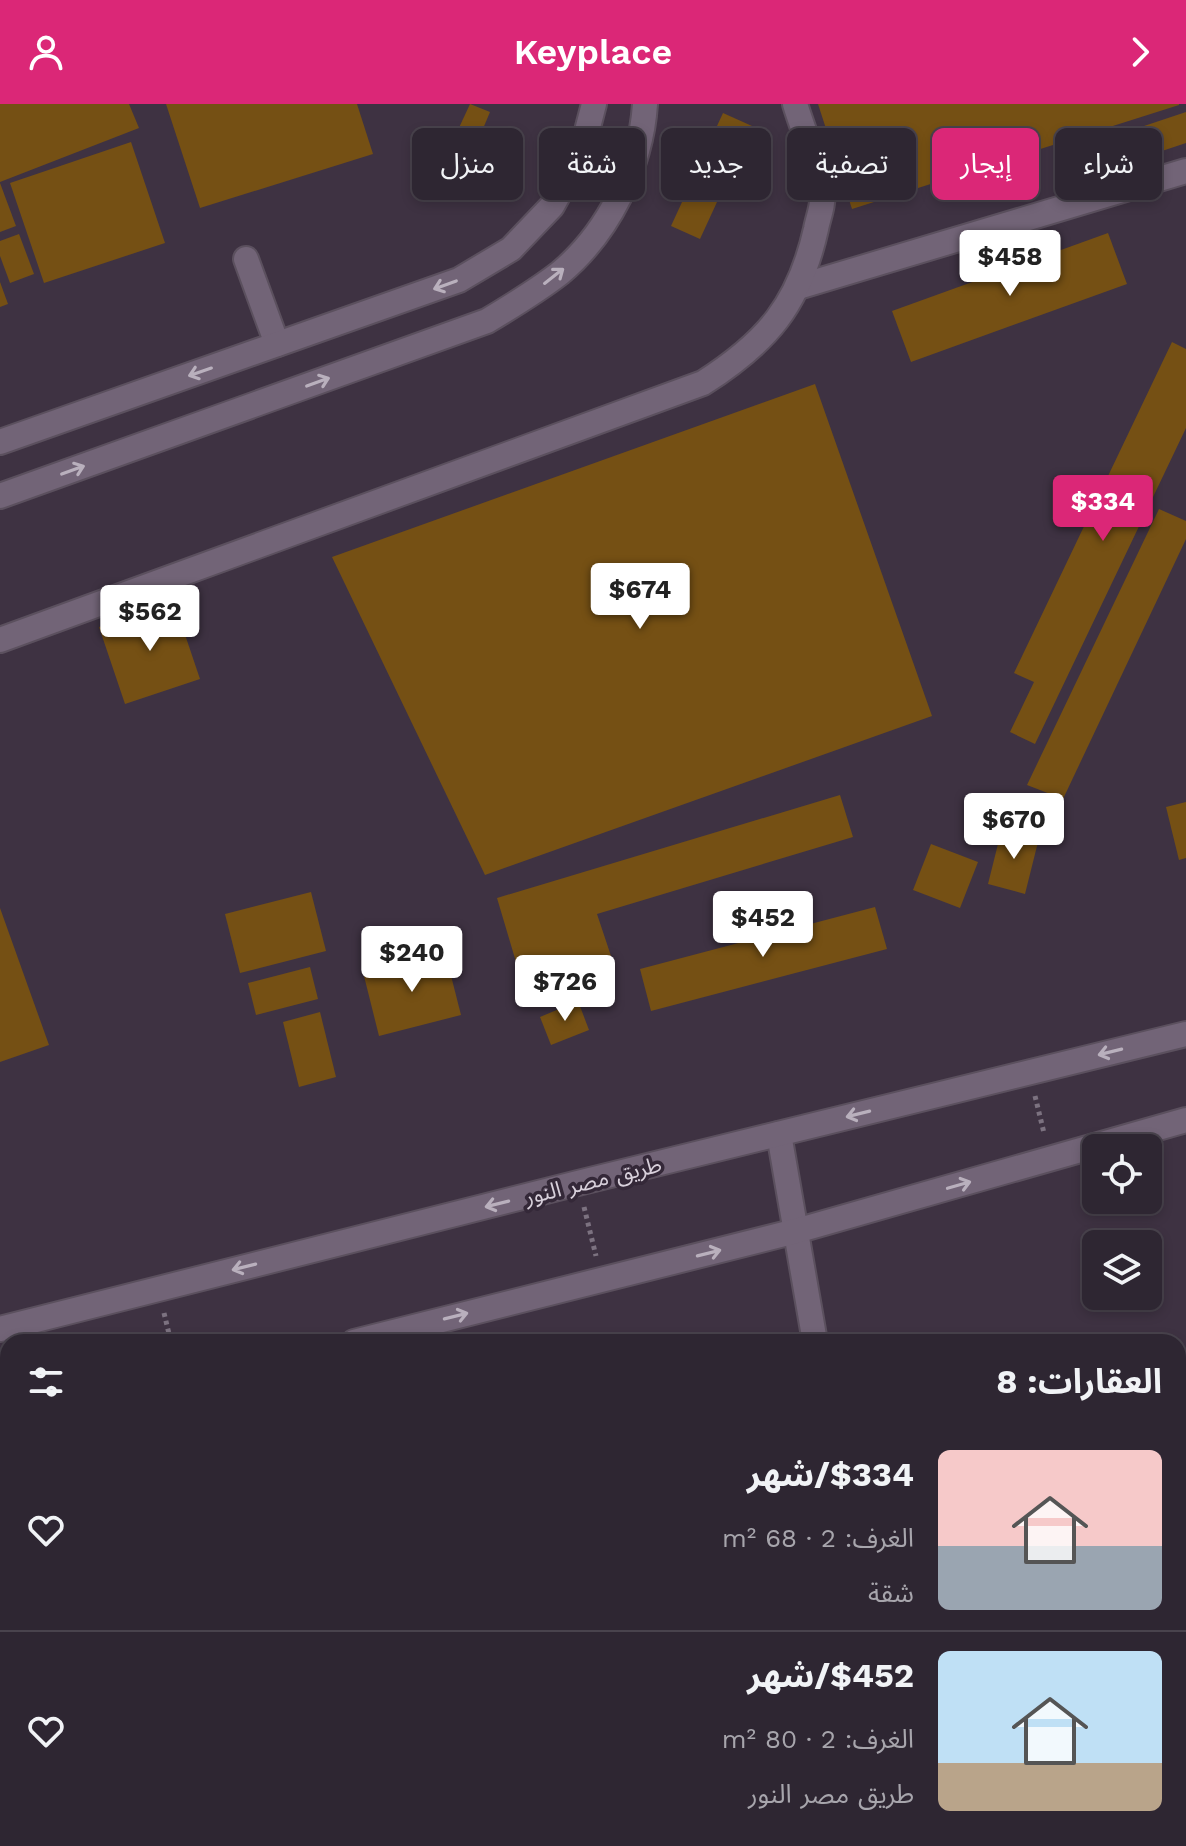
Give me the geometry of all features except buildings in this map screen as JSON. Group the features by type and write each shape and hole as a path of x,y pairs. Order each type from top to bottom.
{"street":[{"path":"0,442 459,280 511,249 552,206 581,154 594,104"},
{"path":"0,496 487,321 527,297 561,271 595,237 618,199 634,158 645,104"},
{"path":"0,640 703,383 741,358 773,325 798,287 813,244 823,196 795,104"},
{"path":"798,287 1186,171"},
{"path":"246,259 277,344"},
{"name":"طريق مصر النور","path":"0,1329 1186,1034"},
{"path":"386,1334 796,1231 1186,1120"},
{"path":"779,1134 814,1334"}],"path":[{"path":"1029,1072 1050,1159"},
{"path":"578,1183 602,1280"}]}
